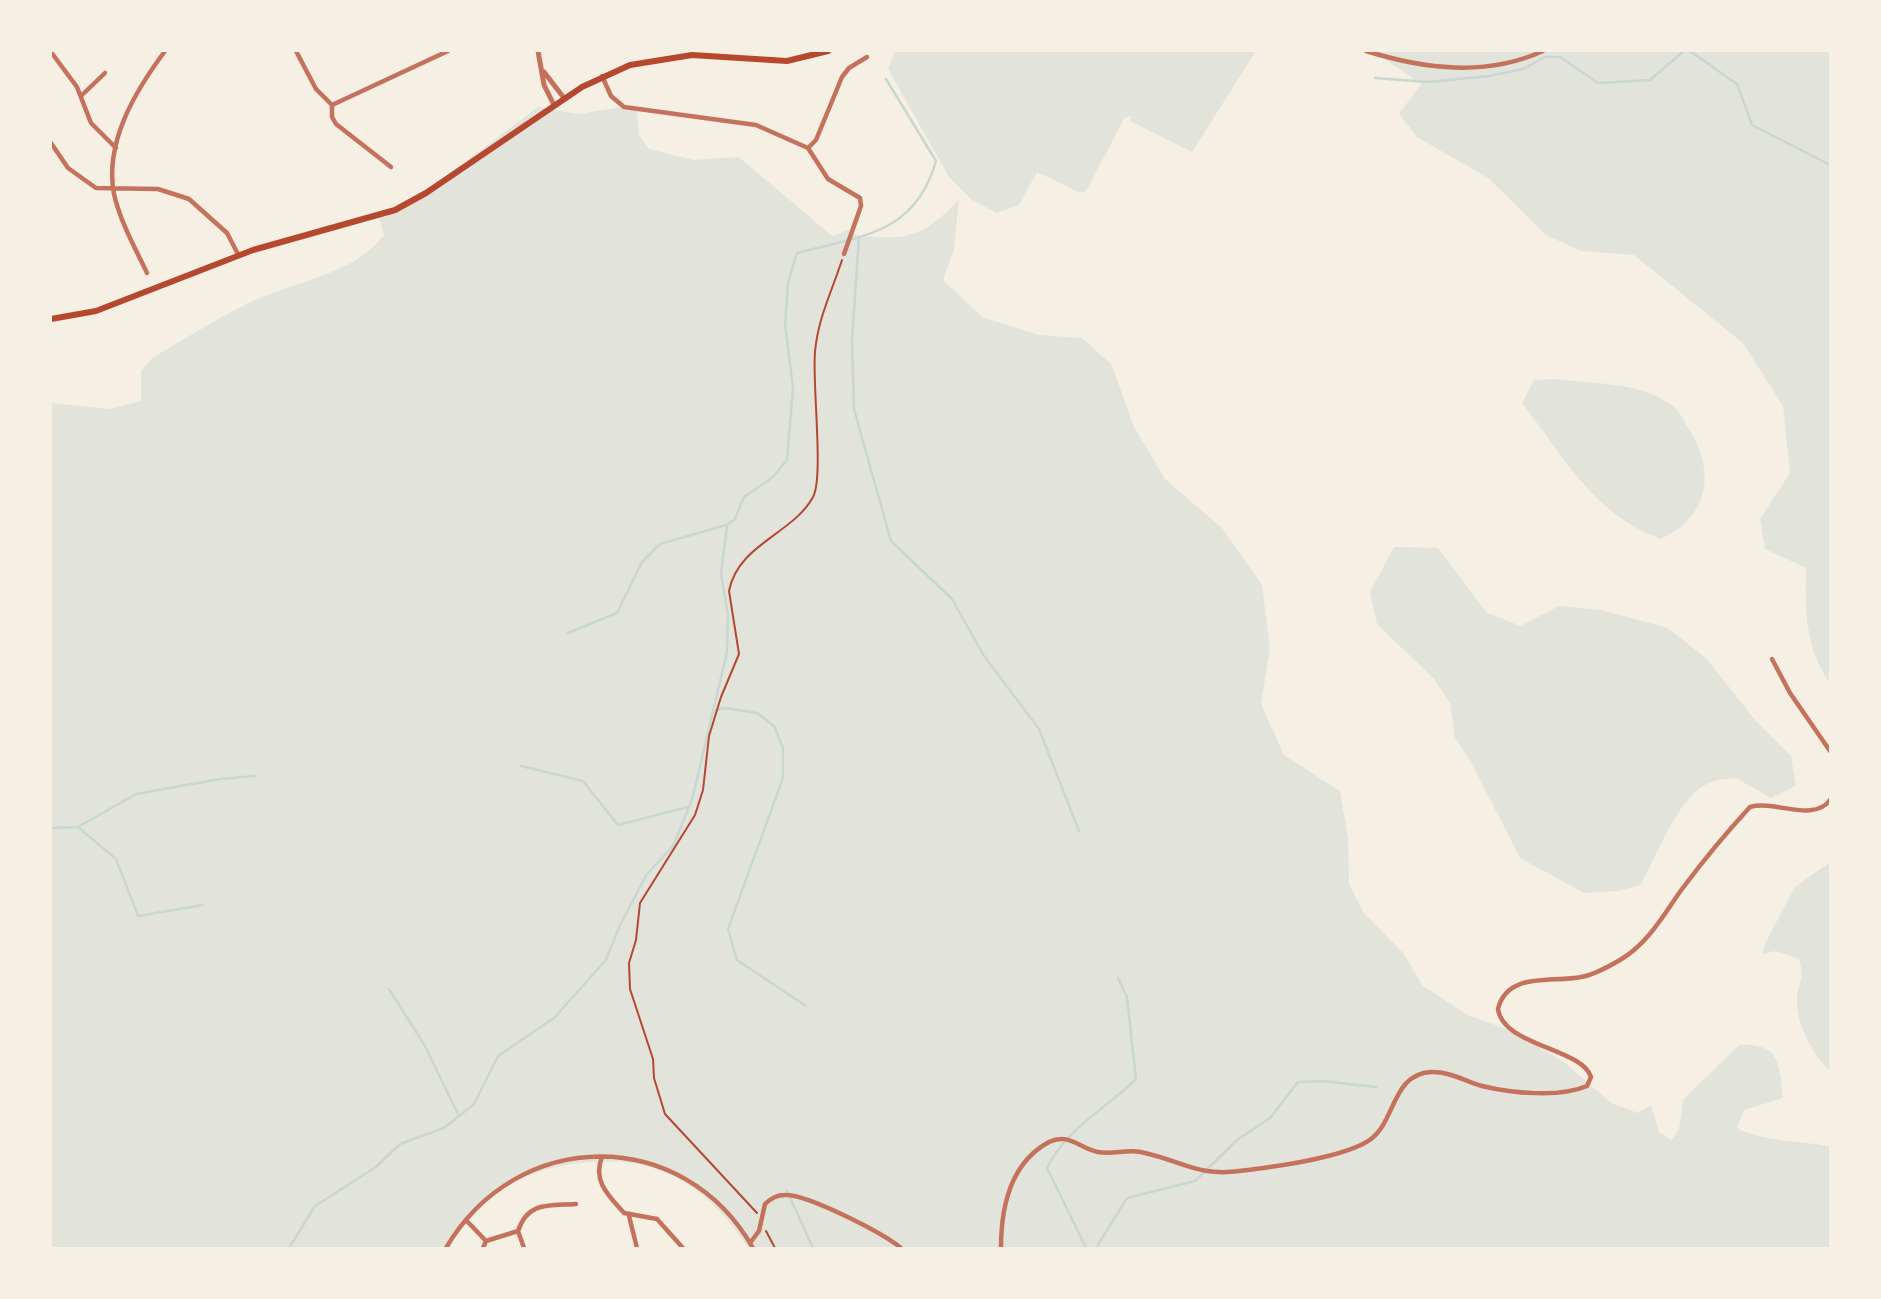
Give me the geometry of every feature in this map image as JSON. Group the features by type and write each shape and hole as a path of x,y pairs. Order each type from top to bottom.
{"main road":[{"path":"51,319 106,308 239,256 402,207 564,98 602,76 630,65 665,57 708,55 787,61 828,51"}],"street":[{"path":"147,273 117,206 113,190 116,148 136,92 165,51"},
{"path":"296,51 316,89 332,104 332,117 336,124 391,167"},
{"path":"332,104 448,51"},
{"path":"538,51 546,92 554,105"},
{"path":"1366,51 1400,61 1440,68 1502,65 1543,51"},
{"path":"51,52 81,96 91,123 116,148"},
{"path":"808,148 816,139 842,77 849,68 867,57"},
{"path":"542,69 564,98"},
{"path":"81,96 105,73"},
{"path":"602,76 611,96 624,107 756,125 808,148 828,179 860,198 861,206 844,254"},
{"path":"51,143 56,155 96,188 158,189 183,196 227,233 239,256"},
{"path":"1772,659 1790,693 1830,751"},
{"path":"1001,1248 1003,1214 1009,1189 1031,1157 1055,1140 1069,1139 1097,1152 1140,1152 1203,1173 1231,1172 1301,1161 1364,1144 1383,1127 1403,1086 1420,1074 1441,1073 1496,1088 1547,1092 1587,1086 1591,1077 1585,1065 1553,1052 1504,1023 1499,1015 1500,1000 1508,991 1528,981 1579,978 1622,959 1646,939 1705,859 1751,807 1776,804 1812,811 1822,808 1830,800"},
{"path":"446,1248 466,1220 492,1192 526,1172 576,1157 602,1157 654,1166 703,1191 752,1246 759,1231 765,1204 783,1195 793,1195 830,1209 901,1248"},
{"path":"602,1157 598,1175 602,1186 629,1216 637,1248"},
{"path":"524,1248 519,1231 523,1217 537,1208 576,1204"},
{"path":"629,1216 657,1219 682,1248"},
{"path":"466,1220 486,1241"},
{"path":"483,1248 486,1241 519,1231"}],"path":[{"path":"752,1206 724,1181 665,1114 654,1078 653,1059 630,989 629,963 636,940 640,903 695,815 703,790 707,749 715,715 739,654 729,591 731,580 748,555 804,509 815,495 818,457 813,379 815,351 824,305 844,254"}],"shaded area":[{"path":"895,51 1256,51 1192,152 1130,121 1132,116 1125,117 1086,191 1080,193 1037,172 1019,205 997,213 972,200 949,177 888,69"},
{"path":"1339,51 1830,51 1830,683 1816,656 1808,628 1806,568 1765,549 1760,519 1790,473 1783,406 1743,343 1634,255 1581,251 1546,235 1488,178 1417,137 1399,114 1421,84 1374,52"},
{"path":"629,106 637,109 639,135 649,149 693,160 739,157 832,236 848,230 866,236 904,236 933,223 959,199 954,249 943,280 982,317 1039,335 1082,338 1112,365 1133,425 1165,479 1223,529 1262,585 1270,648 1261,704 1284,755 1340,791 1348,838 1349,884 1364,913 1403,953 1423,986 1468,1015 1517,1033 1565,1063 1611,1103 1638,1113 1651,1105 1659,1132 1671,1140 1679,1129 1683,1100 1739,1045 1752,1045 1770,1052 1778,1065 1783,1098 1744,1110 1737,1128 1770,1139 1830,1146 1830,1248 748,1248 717,1209 682,1181 662,1171 640,1165 590,1162 535,1173 507,1186 468,1219 443,1248 51,1248 51,403 109,409 141,401 141,371 152,358 251,302 322,276 356,260 384,235 378,213 402,204 430,188 538,107 578,114"},
{"path":"1558,379 1632,388 1660,398 1677,410 1697,444 1705,476 1698,505 1690,518 1661,539 1617,515 1599,500 1582,482 1522,403 1534,380"},
{"path":"1394,547 1438,548 1486,612 1520,626 1559,606 1601,610 1668,628 1707,659 1755,720 1791,756 1796,786 1771,798 1736,778 1709,783 1687,801 1678,814 1640,885 1618,891 1584,893 1520,858 1470,760 1455,738 1450,703 1434,679 1377,624 1370,592"},
{"path":"1830,862 1830,1071 1813,1049 1800,1022 1797,997 1802,973 1799,959 1776,951 1763,954 1765,944 1794,888"}],"waterway":[{"path":"1375,78 1428,82 1489,76 1523,69 1545,57 1560,57 1598,83 1650,80 1684,51"},
{"path":"1690,51 1737,84 1752,125 1830,165"},
{"path":"289,1248 315,1206 376,1167 400,1144 444,1128 474,1104 498,1056 554,1018 606,960 620,925 647,874 673,846 692,800 727,652 728,615 721,574 727,525 735,519 744,497 773,477 787,460 793,388 785,324 788,283 797,253 863,236 899,218 927,186 936,161 886,79"},
{"path":"859,237 852,340 854,409 891,541 952,599 984,656 1039,729 1079,831"},
{"path":"568,633 617,613 642,562 660,544 726,525"},
{"path":"716,710 725,708 757,713 774,726 783,748 783,778 728,929 737,960 806,1006"},
{"path":"521,766 583,781 618,825 688,807"},
{"path":"51,828 78,827 136,794 220,779 255,776"},
{"path":"78,827 116,859 138,916 203,905"},
{"path":"1086,1248 1047,1168 1065,1141 1136,1079 1127,997 1118,978"},
{"path":"389,989 425,1046 458,1114"},
{"path":"1096,1248 1127,1198 1195,1181 1237,1140 1270,1118 1298,1082 1322,1081 1376,1087"},
{"path":"787,1191 813,1248"}]}
